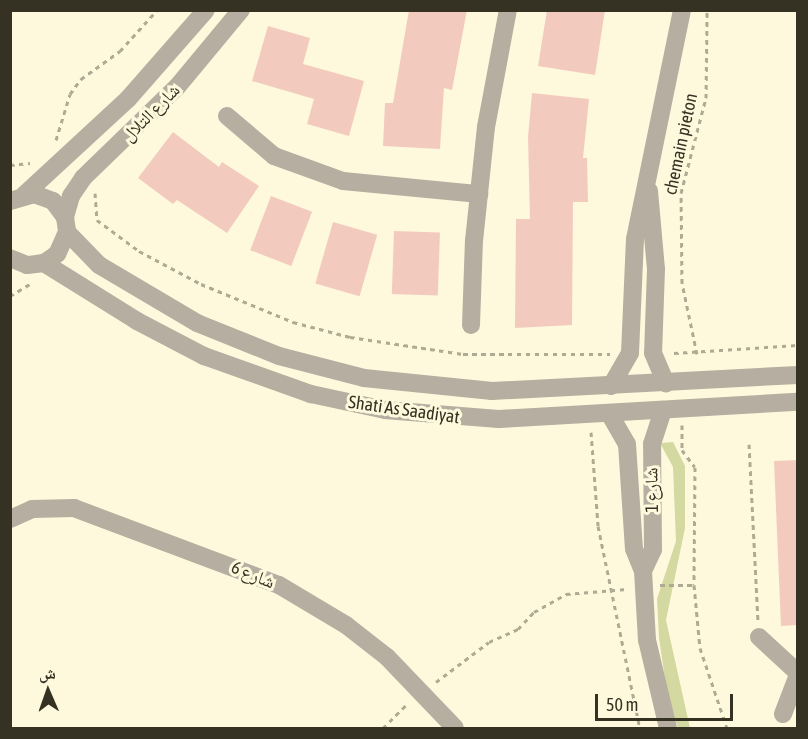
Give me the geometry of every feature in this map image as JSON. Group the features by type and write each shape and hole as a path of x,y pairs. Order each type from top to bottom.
{"street":[{"name":"شارع التلال","path":"17,198 128,99 206,10"},
{"name":"شارع التلال","path":"27,262 57,254 66,225 71,196 83,178 177,87 241,10"},
{"path":"471,325 479,194 508,10"},
{"path":"611,386 631,347 632,269 647,166 682,10"},
{"path":"227,117 274,156 344,182 479,194"},
{"path":"647,166 656,269 653,347 666,382"},
{"name":"Shati As Saadiyat","path":"17,198 44,196 99,265 158,302 237,341 321,369 449,390 611,386 798,375"},
{"name":"Shati As Saadiyat","path":"27,262 170,339 239,370 311,394 385,410 461,418 609,413 798,402"},
{"path":"10,274 27,262"},
{"path":"632,269 656,269"},
{"path":"631,347 653,347"},
{"name":"شارع 1","path":"644,578 653,550 652,444 663,410"},
{"name":"شارع 1","path":"609,413 627,444 634,549 644,578 647,640 668,729"},
{"name":"شارع 6","path":"10,519 32,509 74,508 279,585 346,625 423,692 455,729"},
{"path":"759,637 798,674 783,714"}],"path":[{"path":"55,143 70,94 81,79 120,51 157,10"},
{"name":"chemain pieton","path":"697,354 682,283 681,193 706,98 706,10"},
{"path":"10,165 33,163"},
{"path":"95,190 98,220 139,251 228,297 293,322 350,337 463,354 631,347"},
{"path":"10,296 19,287 38,283"},
{"path":"653,347 697,354 798,345"},
{"path":"690,425 682,425 682,450 695,467 694,585 700,648 727,729"},
{"path":"581,432 591,431 598,526 640,729"},
{"path":"749,444 759,637"},
{"path":"383,729 423,692 489,642 518,629 534,612 566,594 586,590 612,593 644,578 694,585"}],"green space":[{"path":"673,442 685,466 685,528 666,620 690,728 678,728 668,700 659,638 657,599 676,541 673,467 660,443"}],"building":[{"path":"409,10 467,10 452,90 444,88 440,149 383,146 385,103 393,103"},
{"path":"547,10 605,10 595,75 538,66"},
{"path":"268,26 310,38 303,64 364,81 349,136 307,124 314,99 252,81"},
{"path":"532,93 589,99 583,158 587,158 588,202 573,202 572,325 515,328 516,219 530,219 528,137"},
{"path":"173,132 219,167 222,162 259,186 227,233 177,200 173,204 138,178"},
{"path":"271,196 312,212 291,266 250,250"},
{"path":"333,222 377,235 360,296 315,284"},
{"path":"394,231 440,233 438,296 392,294"},
{"path":"798,460 798,625 781,626 774,461"}]}
